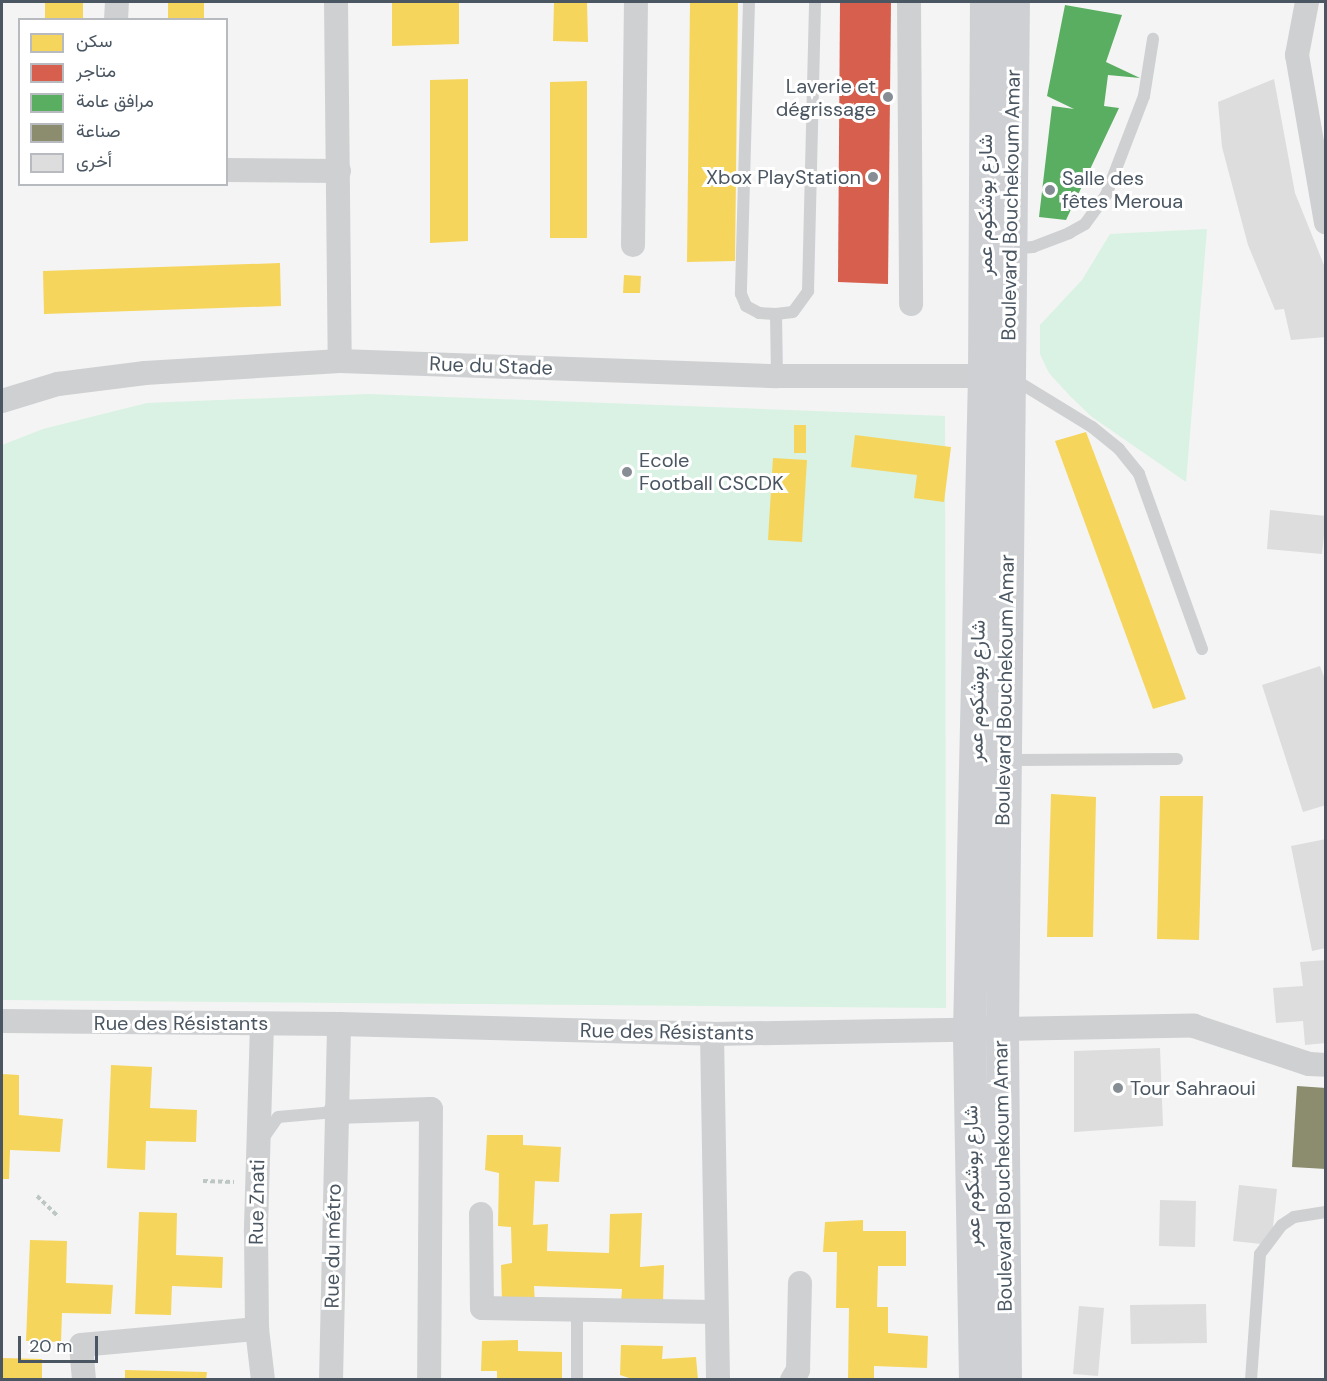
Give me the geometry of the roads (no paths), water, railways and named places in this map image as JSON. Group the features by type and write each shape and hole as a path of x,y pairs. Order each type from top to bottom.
{"street":[{"path":"116,18 117,2"},
{"path":"336,2 340,361"},
{"path":"633,245 636,2"},
{"path":"909,2 911,304"},
{"name":"شارع بوشكوم عمر","path":"975,1380 969,1031 997,376 986,2"},
{"name":"Boulevard Bouchekoum Amar","path":"1005,1380 1002,1031 1004,760 997,376 1010,249 1013,2"},
{"path":"1307,2 1297,55 1326,223"},
{"path":"228,170 339,171"},
{"name":"Rue du Stade","path":"2,401 58,384 145,373 340,361 777,376 997,376"},
{"name":"Rue des Résistants","path":"2,1022 339,1024 712,1034 1002,1031 1194,1026 1309,1064 1326,1065"},
{"name":"Rue Znati","path":"262,1024 256,1329 263,1380"},
{"name":"Rue du métro","path":"332,1380 335,1112 339,1024"},
{"path":"712,1034 714,1312 718,1380"},
{"path":"335,1112 431,1109 429,1380"},
{"path":"481,1214 482,1308 714,1312"},
{"path":"792,1380 798,1370 800,1283"},
{"path":"84,1380 81,1345 256,1329"}],"lane":[{"path":"749,2 741,294 746,306 759,313 776,314 793,312 807,291 815,2"},
{"path":"1010,249 1034,247 1069,233 1084,224 1106,195 1144,96 1153,39"},
{"path":"776,314 777,376"},
{"path":"997,376 1092,428 1119,449 1139,474 1202,649"},
{"path":"1004,760 1177,759"},
{"path":"258,1162 266,1131 279,1117 335,1112"},
{"path":"1251,1380 1260,1254 1282,1225 1294,1217 1326,1212"},
{"path":"577,1309 577,1380"}],"place":[{"name":"Laverie et dégrissage","path":"888,97"},
{"name":"Xbox PlayStation","path":"873,177"},
{"name":"Salle des fêtes Meroua","path":"1050,190"},
{"name":"Ecole Football CSCDK","path":"627,472"},
{"name":"Tour Sahraoui","path":"1118,1088"}]}
